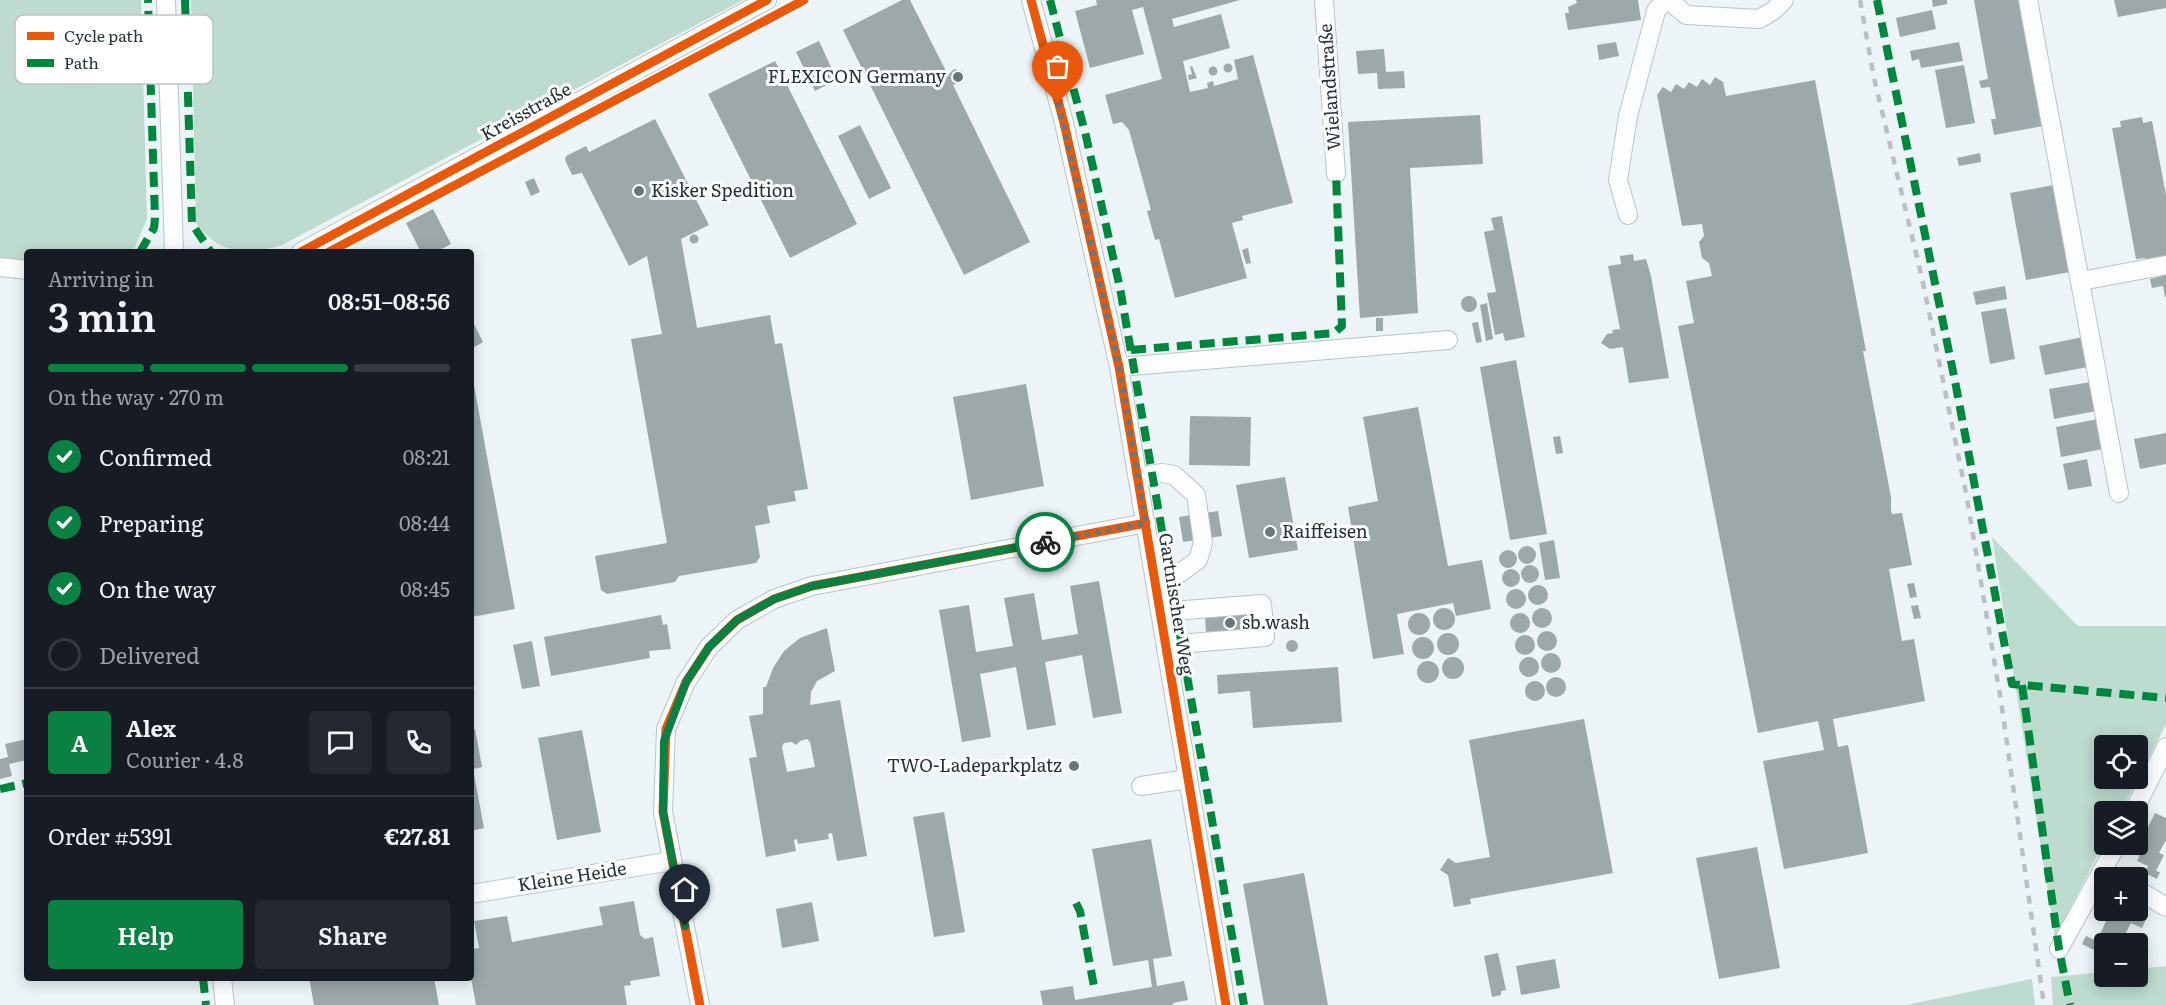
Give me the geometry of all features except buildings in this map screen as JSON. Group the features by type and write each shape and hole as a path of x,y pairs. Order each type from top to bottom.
{"street":[{"path":"166,0 166,15"},
{"name":"Kreisstraße","path":"307,249 767,0"},
{"name":"Gartnischer Weg","path":"1030,0 1064,123 1119,367 1226,1005"},
{"name":"Wielandstraße","path":"1324,0 1336,174"},
{"path":"1628,215 1618,180 1628,116 1656,11 1667,0 1686,15 1759,19 1773,12 1784,0"},
{"path":"2028,0 2119,493"},
{"path":"169,84 174,249"},
{"path":"2081,281 2166,265"},
{"path":"0,267 24,270"},
{"path":"1119,367 1448,340"},
{"path":"1138,477 1162,473 1174,475 1196,495 1203,543 1198,560 1180,573 1154,576"},
{"path":"700,1005 663,812 664,741 666,729 686,682 709,647 737,620 774,599 812,586 1146,523"},
{"path":"1160,612 1262,604 1265,637 1166,645"},
{"path":"2139,801 2166,747"},
{"path":"1141,786 1188,779"},
{"name":"Kleine Heide","path":"474,894 672,861"},
{"path":"2059,949 2094,896"},
{"path":"2148,896 2166,907"},
{"path":"222,981 225,1005"}],"green space":[{"path":"0,0 141,0 141,15 15,15 15,84 143,84 147,219 134,249 24,249 24,260 0,258"},
{"path":"191,0 743,0 282,245 263,249 224,247 205,234 196,223 193,84 213,84 213,15 191,15"},
{"path":"1992,537 2078,626 2166,626 2166,724 2148,759 2148,735 2094,735 2094,789 2132,789 2126,801 2094,801 2094,855 2098,855 2055,937"},
{"path":"2166,966 2166,1005 2053,1005 2051,977 2094,973 2094,987 2148,987 2148,968"},
{"path":"2032,979 2035,1005 1906,1005"}],"railway":[{"path":"1860,0 1874,78 1922,278 1966,493 2001,701 2044,1005"}],"marked path":[{"path":"148,0 148,15"},
{"path":"185,0 185,15"},
{"path":"1050,0 1086,136 1120,288 1244,1005"},
{"path":"1877,0 1955,381 2012,684 2166,698"},
{"path":"142,249 154,228 155,218 151,84"},
{"path":"188,84 192,224 209,249"},
{"path":"1131,350 1334,333 1342,326 1336,174"},
{"path":"2022,685 2059,949 2070,1005"},
{"path":"0,789 24,784"},
{"path":"1076,903 1080,911 1095,992"},
{"path":"203,981 206,1005"}],"cycle path":[{"path":"307,249 767,0"},
{"path":"335,249 804,0"},
{"path":"1031,0 1064,123 1119,367 1226,1005"},
{"path":"700,1005 663,812 666,729 686,682 709,647 737,620 774,599 812,586 1146,523"}],"way so far":[{"path":"1045,542 1146,523 1119,367 1058,103"}],"place":[{"name":"FLEXICON Germany","path":"958,77"},
{"name":"Kisker Spedition","path":"639,191"},
{"name":"Raiffeisen","path":"1270,532"},
{"name":"sb.wash","path":"1230,623"},
{"name":"TWO-Ladeparkplatz","path":"1074,766"}],"route":[{"path":"685,926 663,812 664,741 666,729 686,682 709,647 737,620 774,599 812,586 1045,542"}]}
